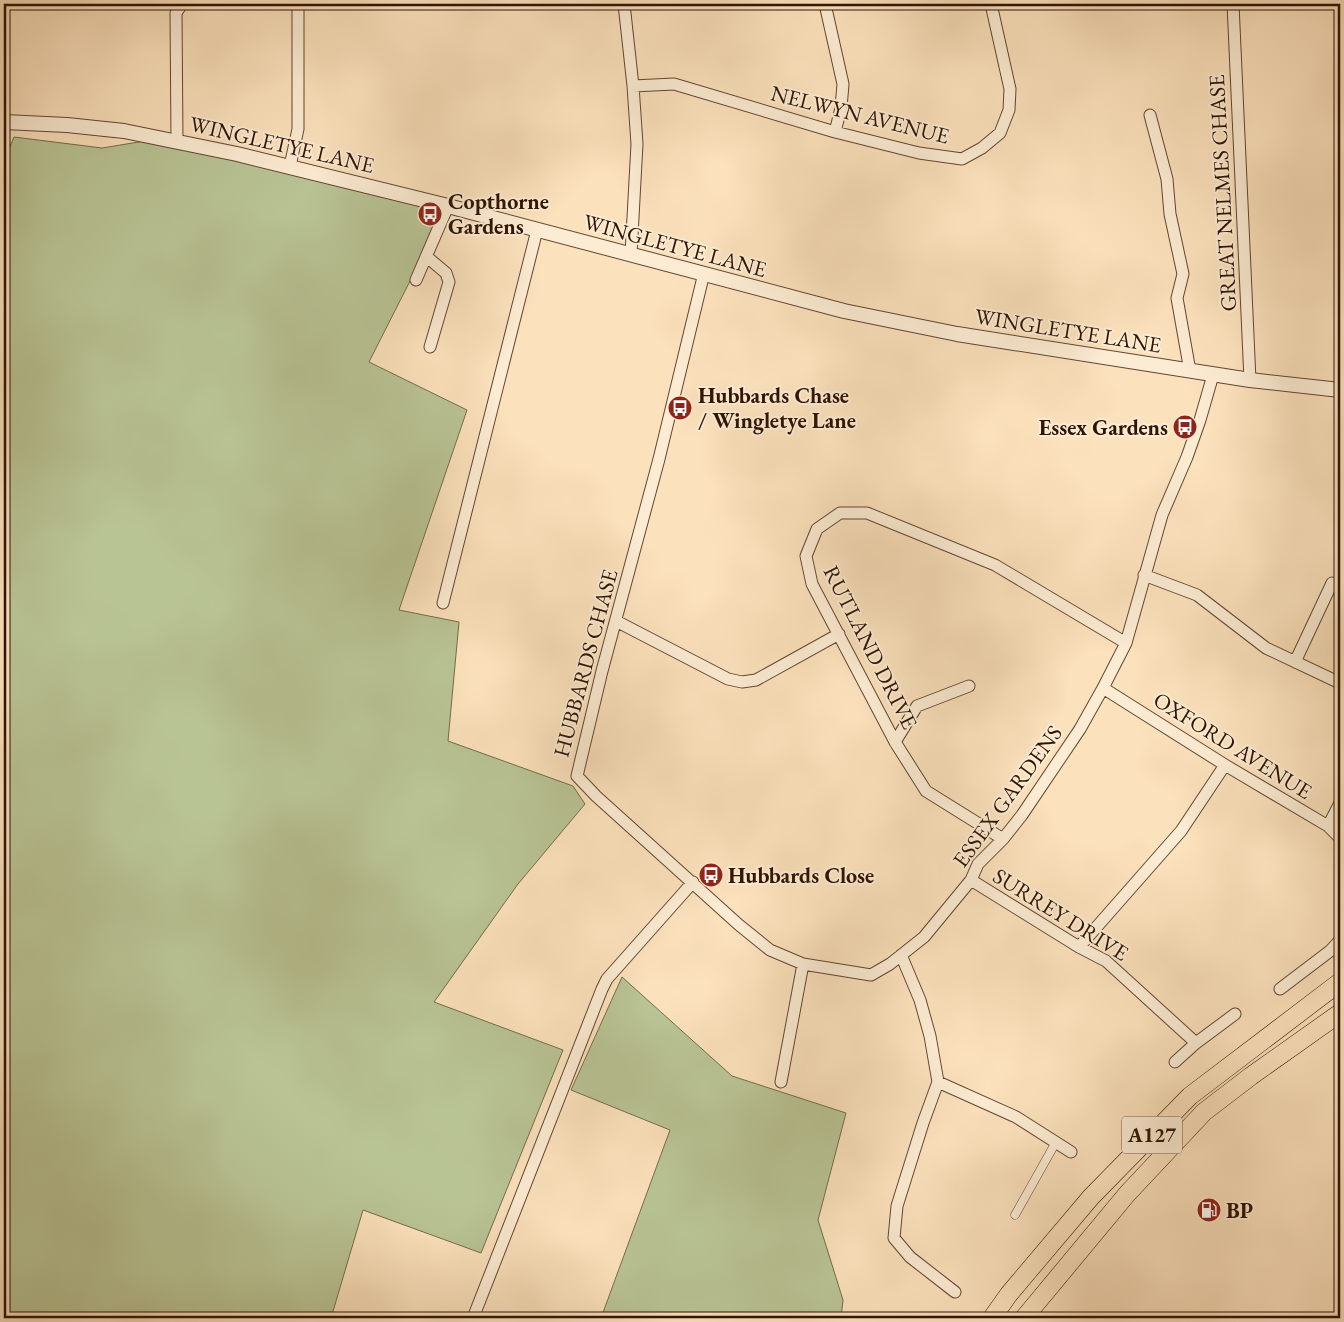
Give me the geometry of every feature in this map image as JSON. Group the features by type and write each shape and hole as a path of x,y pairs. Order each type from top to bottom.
{"highway":[{"name":"A127","path":"992,1318 1009,1294 1091,1197 1190,1096 1340,982"},
{"name":"A127","path":"1024,1318 1127,1194 1204,1112 1340,1013"}],"street":[{"path":"177,141 176,13 182,4"},
{"path":"290,166 298,129 298,4"},
{"path":"624,4 637,144 630,254"},
{"path":"825,4 843,84 841,108 834,132"},
{"name":"NELWYN AVENUE","path":"633,86 674,84 834,132 919,153 962,159 982,148 1000,133 1009,110 1010,89 991,4"},
{"name":"GREAT NELMES CHASE","path":"1233,4 1250,380"},
{"path":"1150,115 1166,179 1170,214 1182,274 1177,298 1190,371"},
{"name":"WINGLETYE LANE","path":"4,122 67,125 124,131 290,166 844,311 958,334 1250,380 1340,390"},
{"path":"416,280 448,206"},
{"path":"443,603 537,230"},
{"path":"427,257 446,273 449,282 430,347"},
{"name":"HUBBARDS CHASE","path":"704,273 660,459 587,728 577,776 596,796 761,944 802,964"},
{"name":"ESSEX GARDENS","path":"802,964 872,975 890,964 924,937 971,880 978,864 1003,840 1022,815 1080,729 1126,643 1162,515 1187,457 1213,374"},
{"name":"RUTLAND DRIVE","path":"1003,840 926,790 895,742 812,584 806,556 817,530 840,513 866,513 995,565 1126,643"},
{"path":"1144,575 1198,595 1266,648 1340,683"},
{"path":"1294,662 1332,583"},
{"path":"616,621 728,679 742,682 756,680 839,634"},
{"path":"895,742 917,706 969,686"},
{"name":"OXFORD AVENUE","path":"1103,688 1225,765 1328,826 1340,838"},
{"path":"1079,947 1181,831 1225,765"},
{"path":"1328,826 1340,803"},
{"name":"SURREY DRIVE","path":"971,880 1079,947 1106,961 1196,1043"},
{"path":"473,1318 607,979 693,882"},
{"path":"1280,989 1330,951 1340,940"},
{"path":"901,955 920,1000 930,1036 938,1082 897,1206 894,1238 910,1257 955,1292"},
{"path":"781,1082 802,964"},
{"path":"1175,1062 1196,1043 1235,1014"},
{"path":"938,1082 1016,1117 1071,1152"},
{"path":"1015,1215 1056,1142"}],"green space":[{"path":"14,137 102,148 163,138 448,206 369,362 467,410 399,610 459,622 448,741 573,786 585,804 518,884 434,1002 563,1050 481,1253 363,1210 331,1318 4,1318 4,161"},
{"path":"622,977 732,1076 846,1113 818,1220 843,1300 841,1318 601,1318 670,1130 571,1090"}],"place":[{"name":"Copthorne Gardens","path":"430,214"},
{"name":"Hubbards Chase / Wingletye Lane","path":"680,408"},
{"name":"Essex Gardens","path":"1185,427"},
{"name":"Hubbards Close","path":"711,875"},
{"name":"BP","path":"1209,1210"}]}
